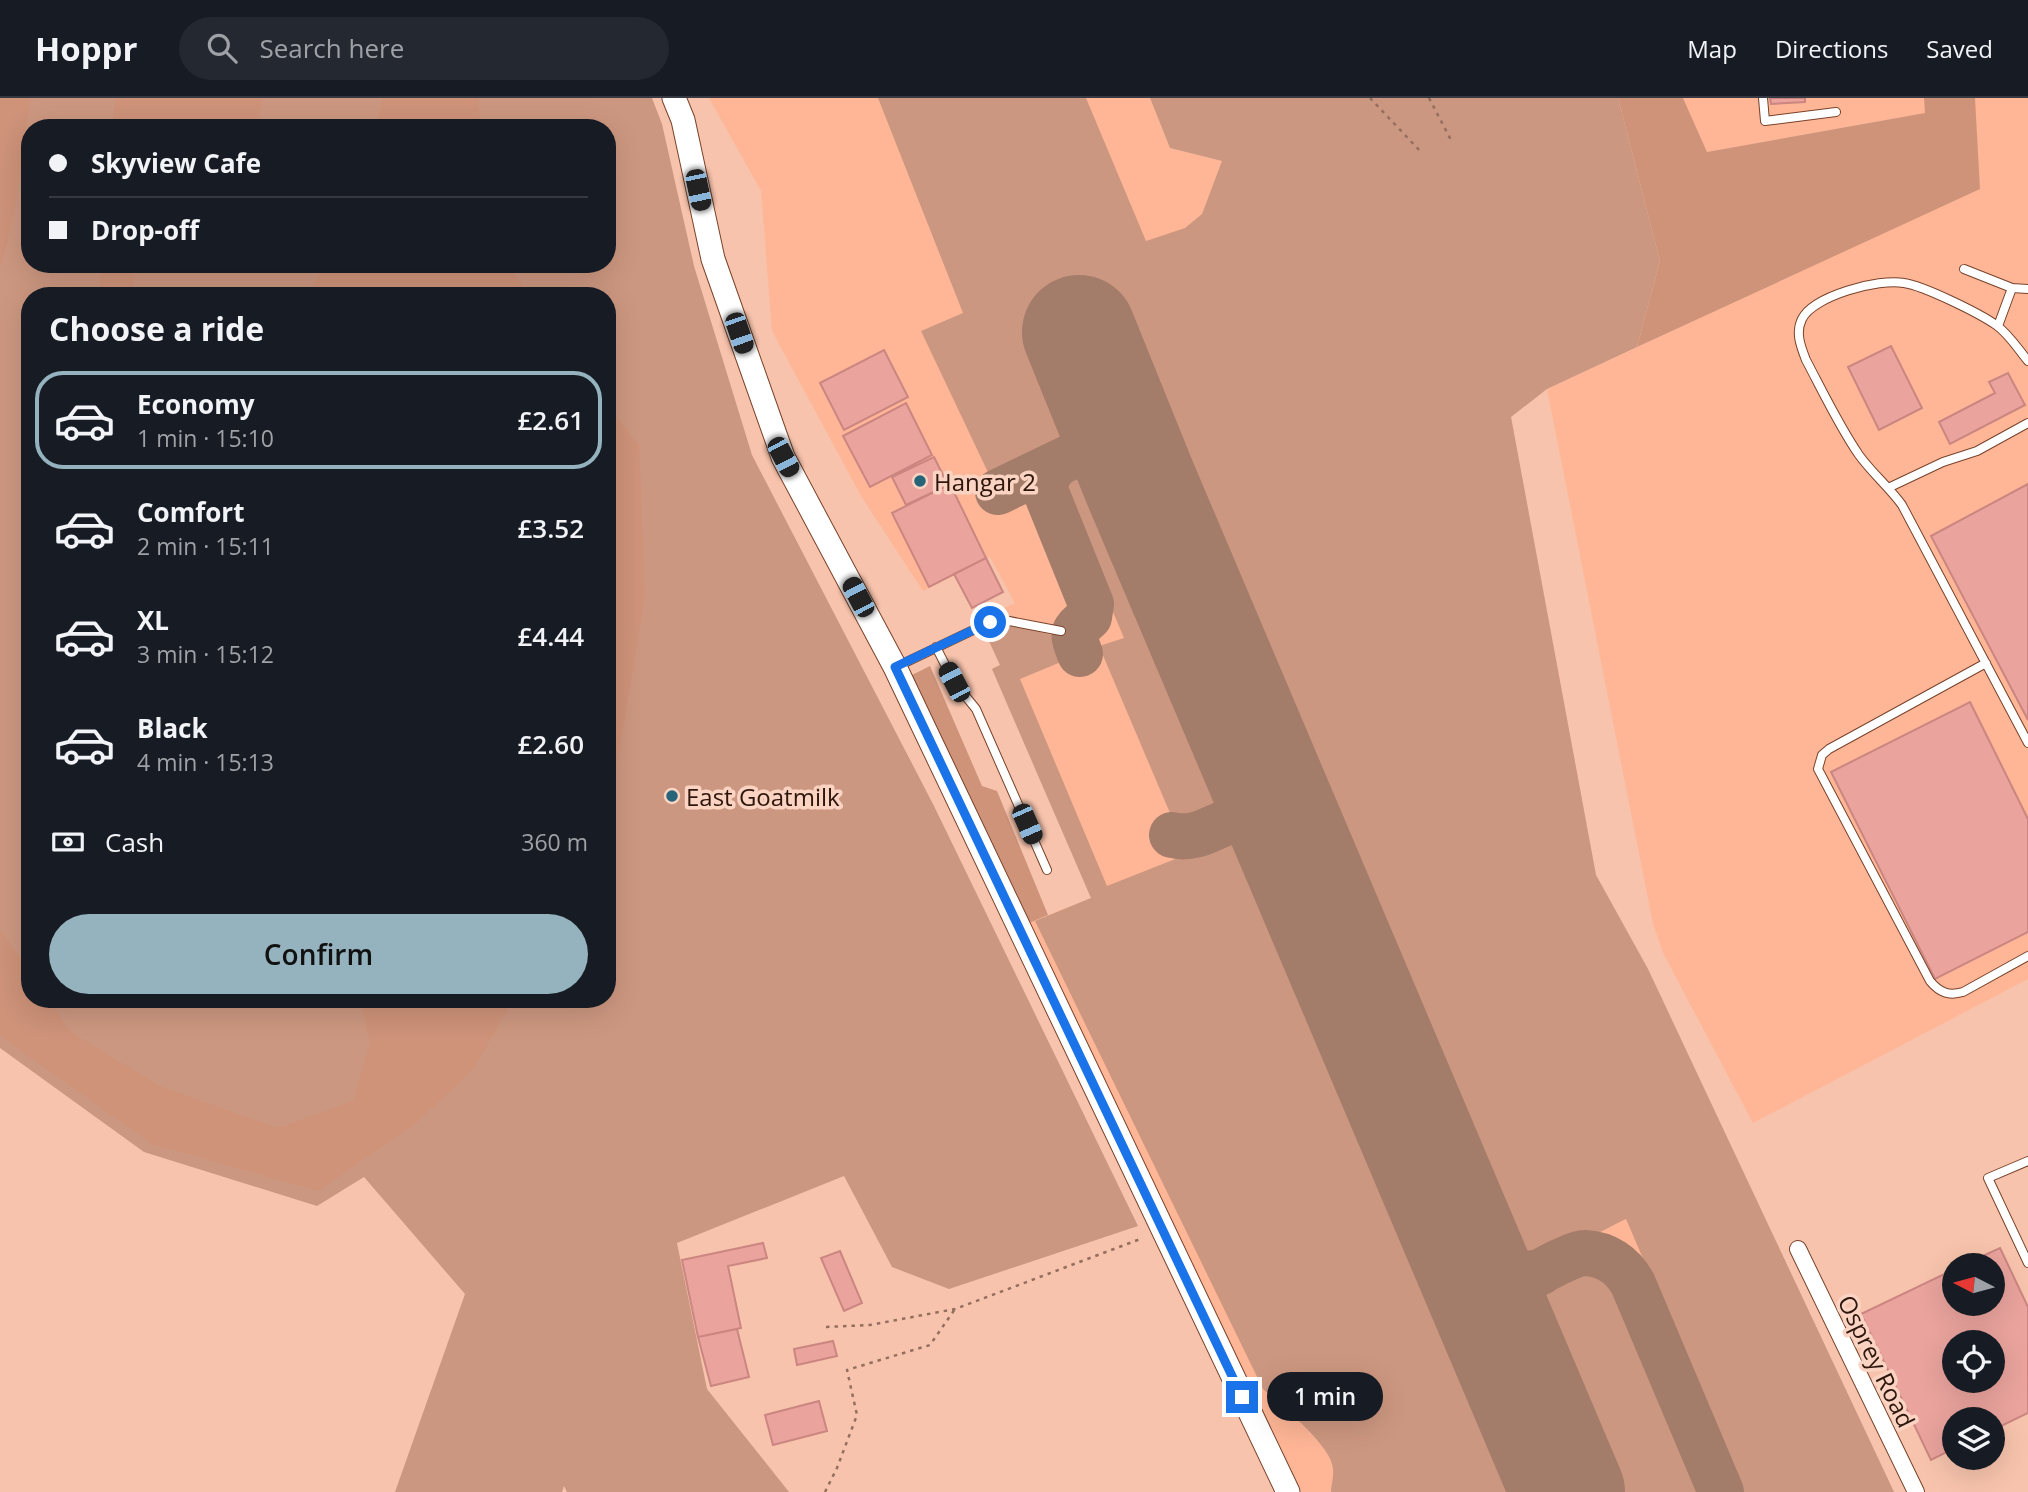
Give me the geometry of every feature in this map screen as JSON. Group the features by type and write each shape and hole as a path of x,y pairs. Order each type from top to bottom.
{"street":[{"path":"674,98 683,121 713,259 783,457 895,667 1288,1492"},
{"name":"Osprey Road","path":"1798,1249 1916,1492"}],"lane":[{"path":"1763,98 1765,121 1836,112"},
{"path":"1964,270 2012,288 2028,289"},
{"path":"2028,360 1998,326 1980,315 1903,282 1886,282 1848,291 1818,303 1803,317 1799,327 1799,338 1806,360 1855,449 1902,505 2028,743"},
{"path":"1998,326 2012,288"},
{"path":"1888,488 1942,462 1977,451 2028,423"},
{"path":"895,667 990,622 1004,620 1061,631"},
{"path":"936,647 954,682 976,709 1047,870"},
{"path":"1986,663 1829,749 1822,755 1818,769 1936,989 1944,994 1963,992 2028,956"},
{"path":"2028,1161 1988,1178 2028,1263"}],"path":[{"path":"1370,98 1422,153"},
{"path":"1429,98 1452,142"},
{"path":"826,1327 870,1325 954,1308 1163,1231"},
{"path":"825,1492 857,1415 846,1370 930,1345 954,1308"}],"shaded area":[{"path":"0,98 652,98 662,124 694,266 752,455 934,806 1138,1226 949,1289 892,1267 844,1176 677,1243 707,1389 789,1492 567,1492 564,1486 562,1492 395,1492 465,1294 364,1177 317,1206 144,1152 0,1048"},
{"path":"0,98 31,98 27,119 21,119 21,166 16,204 0,267"},
{"path":"115,98 263,98 258,119 113,119"},
{"path":"382,98 479,98 480,119 379,119"},
{"path":"709,98 1150,98 1170,148 1222,161 1511,417 1596,875 1648,969 1894,1492 1302,1492 1029,923 1091,898 992,669 1000,665 979,620 1015,603 990,557 923,591 861,496 772,331 761,191"},
{"path":"878,98 1086,98 1146,241 1185,228 1202,214 1222,161 1170,148 1150,98 1618,98 1660,261 1637,347 1547,389 1511,417 1596,875 1648,969 1894,1492 1743,1492 1626,1219 1560,1252 1534,1260 1516,1259 1494,1246 1135,396 1140,386 1145,383 1117,314 1062,338 1092,413 1092,427 1085,439 1081,444 994,485 921,331 963,313"},
{"path":"1618,98 1683,98 1707,152 1925,113 1924,98 1975,98 1980,189 1637,347 1660,261"},
{"path":"1683,98 2028,98 2028,979 1753,1123 1663,953 1653,924 1547,389 1980,188 1975,107 1925,113 1707,152"},
{"path":"101,273 135,273 132,287 100,287"},
{"path":"320,273 514,273 522,287 312,287"},
{"path":"616,416 639,445 645,595 616,773"},
{"path":"1092,464 1109,468 1120,478 1242,764 1244,786 1241,797 1229,809 1196,820 1182,819 1170,813 1099,646 1124,638 1061,489 1066,473"},
{"path":"999,624 1065,638 1073,657 1020,679 1107,886 1246,831 1257,832 1276,843 1549,1492 1331,1492 1333,1469 1324,1449 1304,1426 1263,1389 1035,921 1091,898 992,669 1000,665 983,628"},
{"path":"930,666 982,786 997,791 1048,915 1029,923 908,677"},
{"path":"0,929 21,959 21,1008 54,1008 72,1033 160,1086 278,1128 353,1101 370,1043 362,1008 509,1008 474,1068 414,1125 318,1191 152,1144 0,1036"},
{"path":"1589,1264 1611,1268 1627,1283 1716,1492 1601,1492 1527,1317 1531,1295 1544,1284"}],"building":[{"path":"1770,98 1805,98 1805,102 1771,104"},
{"path":"1891,346 1922,408 1879,430 1848,367"},
{"path":"884,350 908,397 844,430 820,383"},
{"path":"2008,373 2025,405 1950,444 1939,422 1995,393 1989,382"},
{"path":"906,403 932,455 870,487 843,436"},
{"name":"Hangar 2","path":"934,457 948,485 906,505 892,477"},
{"path":"950,484 986,558 929,587 892,513"},
{"path":"2028,484 2028,720 1931,536"},
{"path":"986,558 1003,592 972,608 954,574"},
{"path":"1970,702 2028,819 2028,932 1935,979 1831,772"},
{"path":"763,1243 767,1258 728,1266 741,1328 698,1337 682,1260"},
{"path":"2000,1248 2002,1253 1989,1253"},
{"path":"840,1251 862,1303 844,1311 821,1258"},
{"path":"2006,1261 2028,1307 2028,1413 2005,1424 2005,1407 1942,1407 1942,1454 1931,1460 1861,1314 1942,1275 1942,1316 2006,1316"},
{"path":"737,1329 749,1377 711,1386 698,1337"},
{"path":"833,1341 837,1356 797,1365 794,1349"},
{"path":"819,1401 827,1431 773,1445 765,1415"}],"taxiway":[{"path":"1081,452 1094,441 1103,427 1103,394"},
{"path":"998,492 1081,452 1094,450 1119,454 1129,463 1140,483"},
{"path":"1056,465 1047,476 1045,490 1091,604 1089,617 1079,626 1074,636 1080,654"},
{"path":"1236,819 1247,806 1254,791 1257,758"},
{"path":"1172,835 1197,835 1229,821 1250,818 1266,824 1294,845"},
{"path":"1497,1325 1499,1313 1511,1294 1519,1286 1559,1262 1582,1253 1600,1256 1613,1262 1633,1284 1721,1492"},
{"path":"1467,1255 1492,1272 1541,1272"}],"runway":[{"path":"1079,332 1140,483 1568,1492"}],"place":[{"name":"Hangar 2","path":"920,481"},
{"name":"East Goatmilk","path":"672,796"}],"route":[{"path":"990,622 895,667 1242,1397"}]}
